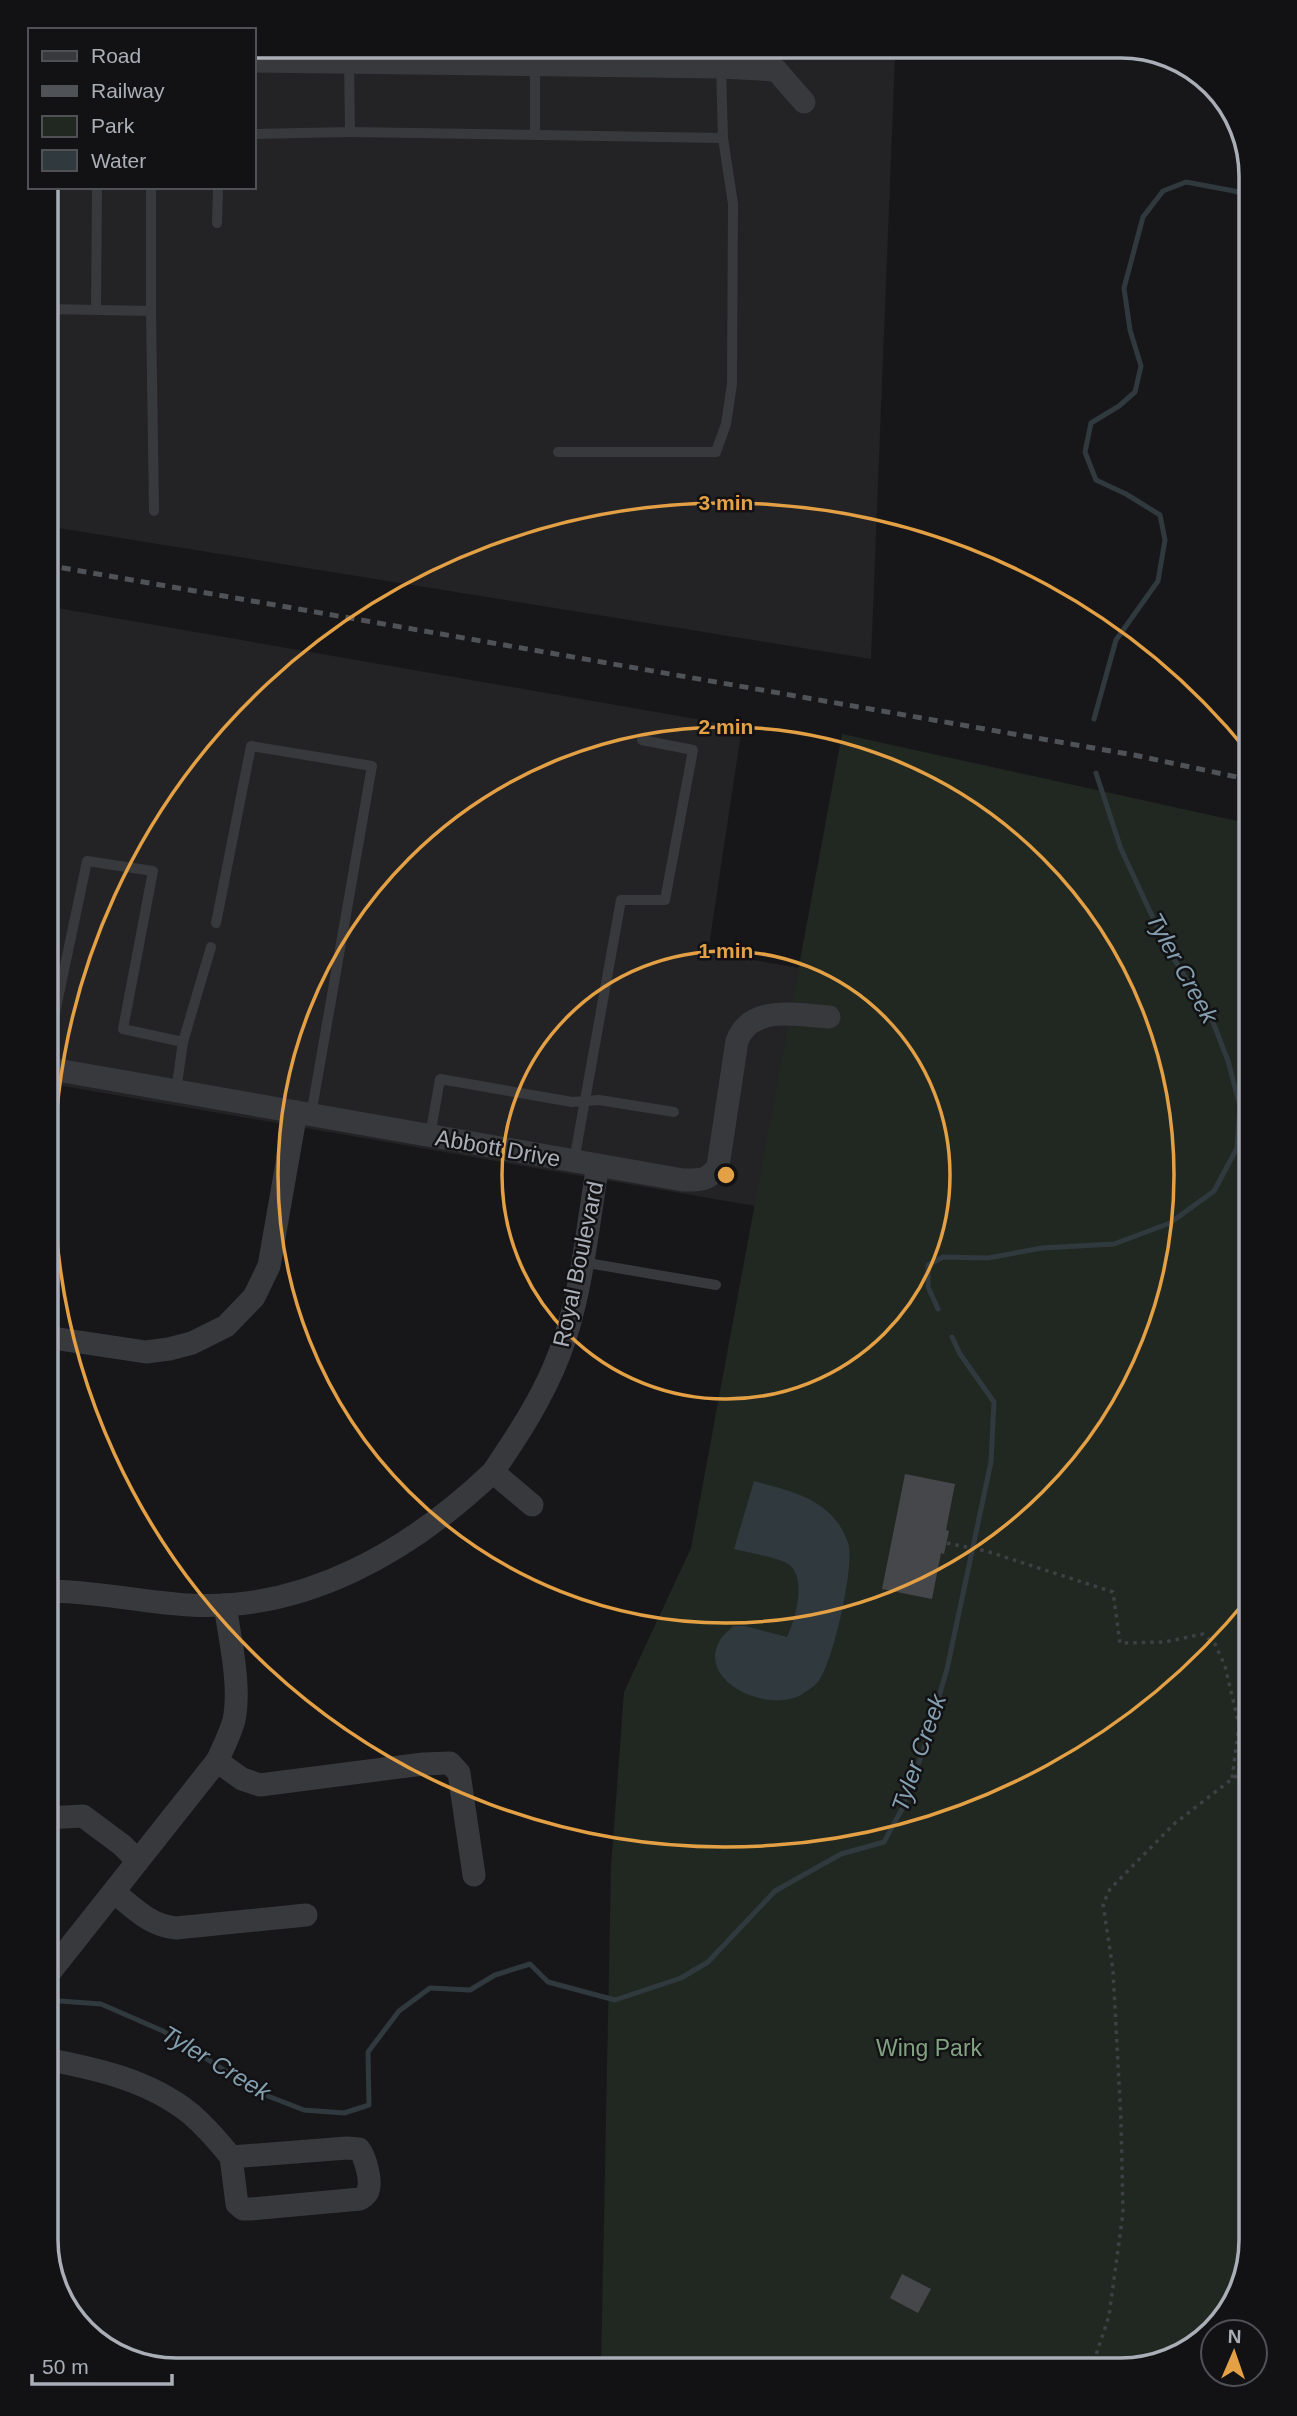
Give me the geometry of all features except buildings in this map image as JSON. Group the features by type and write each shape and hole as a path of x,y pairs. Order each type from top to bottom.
{"street":[{"path":"256,61 776,70 804,103"},
{"name":"Abbott Drive","path":"58,1070 683,1180 699,1180 711,1176 719,1159 736,1049 743,1028 756,1018 766,1016 829,1017"},
{"path":"58,1339 146,1352 192,1343 226,1326 254,1297 269,1266 303,1113"},
{"name":"Royal Boulevard","path":"58,1592 188,1605 225,1605 301,1591 339,1578 384,1557 426,1530 464,1500 493,1472 532,1412 559,1355 568,1328 582,1262 598,1165"},
{"path":"493,1472 532,1504"},
{"path":"58,1957 114,1892 217,1761 229,1737 236,1709 236,1691 225,1605"},
{"path":"217,1761 242,1779 260,1785 423,1764 450,1763 459,1773 474,1875"},
{"path":"58,1817 83,1816 122,1845 138,1861"},
{"path":"114,1892 150,1921 162,1927 176,1928 306,1915"},
{"path":"58,2061 103,2070 135,2081 165,2097 198,2121 232,2157 237,2204 243,2209 360,2200 367,2193 369,2186 364,2156 359,2149 232,2157"}],"lane":[{"path":"349,61 350,132"},
{"path":"534,135 535,64"},
{"path":"558,452 716,452 726,424 732,384 733,204 723,138 721,67"},
{"path":"256,134 350,132 723,138"},
{"path":"96,310 97,189"},
{"path":"152,189 154,510"},
{"path":"217,223 218,189"},
{"path":"58,309 151,311"},
{"path":"575,1161 621,900 665,900 693,750 642,740"},
{"path":"216,923 251,746 372,766 303,1113"},
{"path":"58,999 87,861 153,871 123,1029 183,1042"},
{"path":"176,1091 183,1042 211,947"},
{"path":"430,1136 440,1079 572,1102 599,1100 674,1112"},
{"path":"582,1262 716,1285"}],"path":[{"path":"948,1543 986,1551 1113,1592 1120,1643 1165,1642 1203,1634 1215,1644 1225,1666 1238,1725 1231,1779"},
{"path":"1095,2358 1109,2316 1122,2213 1121,2121 1113,1978 1103,1904 1110,1889 1174,1824 1239,1774"}],"shaded area":[{"path":"256,58 895,58 871,659 58,528 58,189 256,189"},
{"path":"58,608 742,727 708,952 799,968 755,1206 58,1085"}],"green space":[{"name":"Wing Park","path":"842,734 1239,821 1239,2240 1233,2278 1227,2292 1210,2318 1199,2318 1199,2329 1166,2349 1144,2356 1121,2358 601,2358 611,1868 624,1692 691,1548"}],"water":[{"path":"754,1481 800,1495 820,1506 838,1523 849,1547 845,1596 824,1672 812,1687 787,1700 770,1700 738,1689 725,1679 717,1667 715,1653 722,1637 733,1626 745,1626 787,1637 796,1610 799,1588 794,1570 788,1564 771,1557 734,1549"}],"waterway":[{"name":"Tyler Creek","path":"1094,719 1116,640 1158,581 1165,540 1160,515 1126,494 1096,480 1085,452 1091,423 1119,406 1135,392 1141,366 1130,330 1124,288 1143,217 1163,191 1186,182 1239,192"},
{"name":"Tyler Creek","path":"1096,773 1121,849 1166,946 1213,1022 1228,1061 1239,1102"},
{"name":"Tyler Creek","path":"938,1309 928,1287 928,1265 943,1257 988,1258 1042,1248 1114,1244 1170,1223 1214,1191 1237,1148 1239,1120"},
{"name":"Tyler Creek","path":"58,2001 101,2004 163,2031 260,2093 304,2110 344,2113 369,2105 368,2052 399,2011 430,1988 470,1990 495,1975 530,1964 548,1982 615,2000 681,1978 708,1962 775,1891 841,1854 884,1842 902,1809 923,1751 947,1669 991,1462 994,1402 960,1354 952,1337"}],"railway":[{"path":"58,567 1134,755 1239,777"}]}
